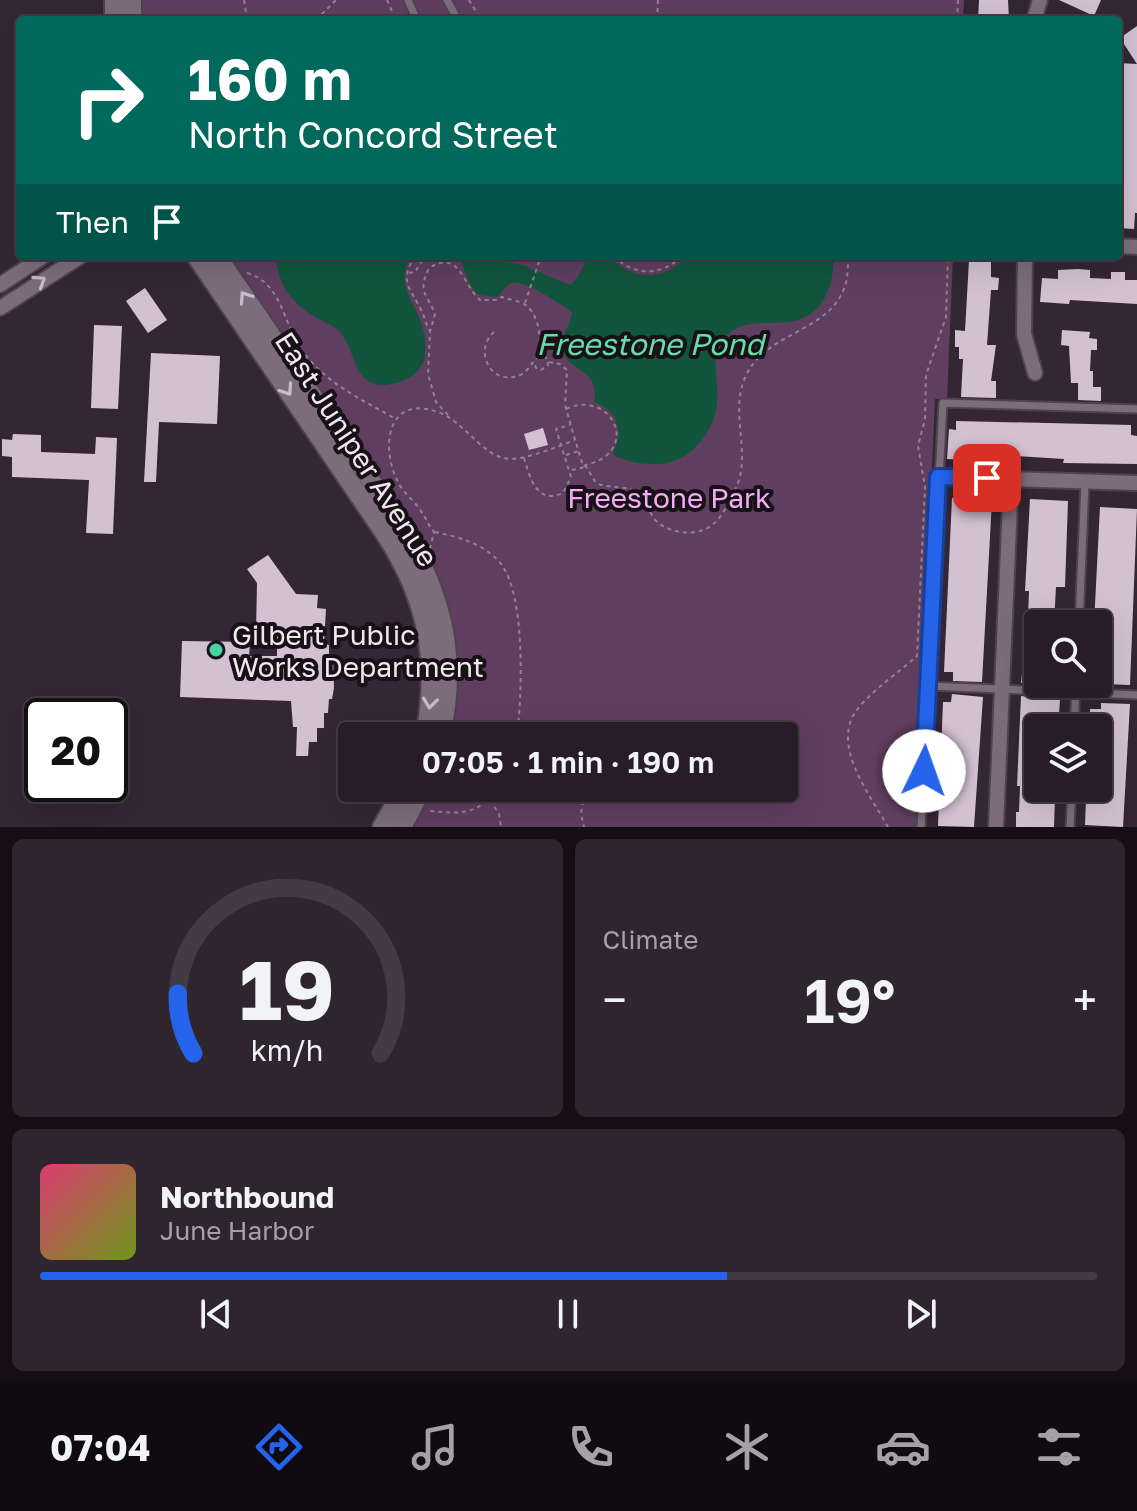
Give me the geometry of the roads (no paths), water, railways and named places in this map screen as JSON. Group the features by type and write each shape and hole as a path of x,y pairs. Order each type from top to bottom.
{"street":[{"path":"0,285 38,260"},
{"path":"0,308 75,260"},
{"name":"East Juniper Avenue","path":"199,260 408,572 416,592 432,661 427,722"},
{"name":"East Juniper Avenue","path":"220,260 425,565 441,615 449,669 449,694 444,722"},
{"path":"1025,260 1024,334 1035,373"},
{"path":"938,477 1137,483"},
{"path":"996,827 1011,479"},
{"path":"382,827 396,802"},
{"path":"402,827 415,802"}],"lane":[{"path":"921,827 943,403 1137,409"},
{"path":"1080,610 1085,482"},
{"path":"929,686 1024,689"},
{"path":"1112,692 1137,695"},
{"path":"1070,827 1071,802"}],"water":[{"path":"276,260 409,260 405,280 424,335 424,358 419,369 396,383 382,385 364,378 340,332 310,314 288,294"},
{"name":"Freestone Pond","path":"461,260 503,260 570,285 588,260 614,260 627,270 648,275 669,270 682,260 833,260 828,291 812,313 788,322 739,327 722,341 716,358 717,403 711,425 690,452 659,464 629,461 612,454 618,438 617,423 609,411 594,402 593,383 571,363 563,350 572,312 524,284 511,283 497,297 479,295 471,287"}],"place":[{"name":"Gilbert Public Works Department","path":"216,650"}],"park label":[{"name":"Freestone Park","path":"669,497"}]}
